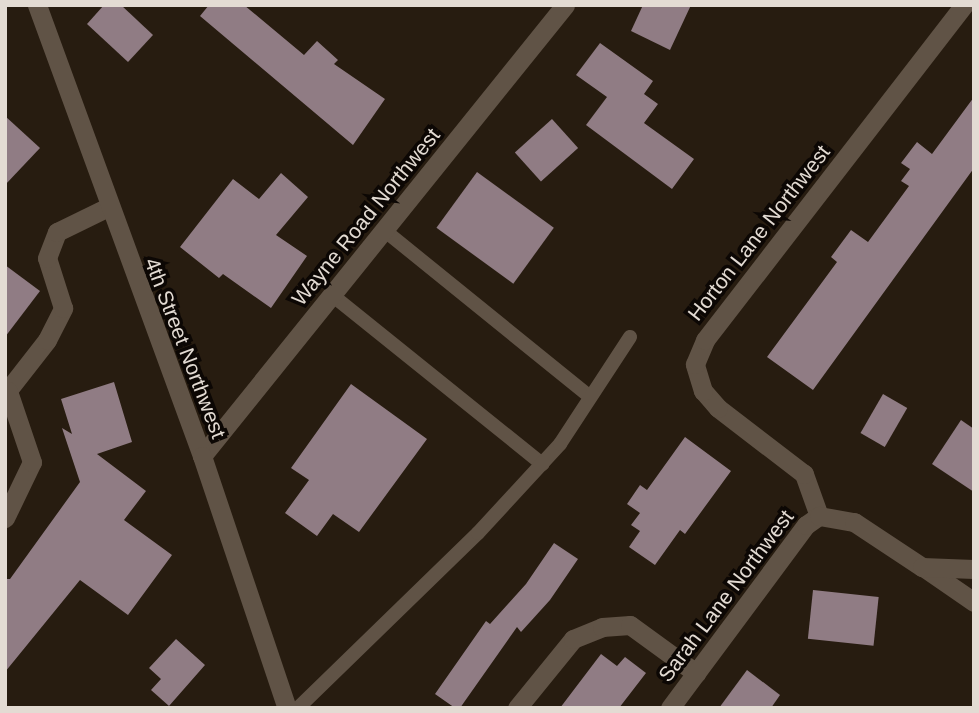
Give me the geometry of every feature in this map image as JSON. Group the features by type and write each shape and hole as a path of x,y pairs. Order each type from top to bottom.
{"street":[{"name":"4th Street Northwest","path":"37,5 108,207 202,456 287,708"},
{"name":"Wayne Road Northwest","path":"202,456 565,5"},
{"name":"Horton Lane Northwest","path":"818,516 804,474 718,408 703,391 695,364 705,340 964,5"},
{"path":"5,518 32,462 7,393 47,340 63,308 47,258 57,232 108,207"},
{"name":"Sarah Lane Northwest","path":"670,708 806,526 818,516 854,522 974,602"},
{"path":"922,567 974,569"},
{"path":"517,708 573,639 602,627 630,625 696,673"}],"lane":[{"path":"384,230 589,396"},
{"path":"332,295 542,464"},
{"path":"298,708 478,533 542,464 630,337"}],"building":[{"path":"104,5 121,5 153,35 128,62 87,24"},
{"path":"209,5 244,5 304,55 317,41 338,60 334,64 385,99 353,145 200,16"},
{"path":"643,5 691,5 670,50 631,31"},
{"path":"600,43 653,81 644,94 658,104 644,123 694,159 672,189 586,125 607,97 576,75"},
{"path":"974,97 974,168 813,390 767,357 837,262 831,257 851,230 868,242 909,186 901,181 910,169 901,163 917,142 932,154"},
{"path":"5,116 40,148 5,185"},
{"path":"552,119 578,148 541,181 515,152"},
{"path":"477,172 554,228 513,284 436,228"},
{"path":"281,173 308,197 276,235 307,256 271,308 223,274 219,278 180,247 233,179 259,199"},
{"path":"5,265 40,291 5,337"},
{"path":"114,382 132,442 97,454 146,491 124,520 172,555 128,615 80,580 5,672 5,579 10,579 80,482 62,428 72,434 61,399"},
{"path":"351,384 427,439 359,532 333,514 317,536 285,513 309,480 291,468"},
{"path":"883,394 907,408 885,447 860,433"},
{"path":"961,420 974,429 974,492 932,464"},
{"path":"685,437 731,471 685,534 680,530 655,565 629,547 640,531 631,525 640,513 627,504 640,485 647,490"},
{"path":"554,543 578,559 550,600 521,632 517,627 460,708 455,708 435,694 486,621 490,624 526,584"},
{"path":"813,590 879,597 874,646 808,639"},
{"path":"176,639 205,665 169,706 151,690 161,679 149,668"},
{"path":"601,654 617,666 625,657 646,673 619,708 560,708"},
{"path":"747,670 780,695 771,708 719,708"}]}
